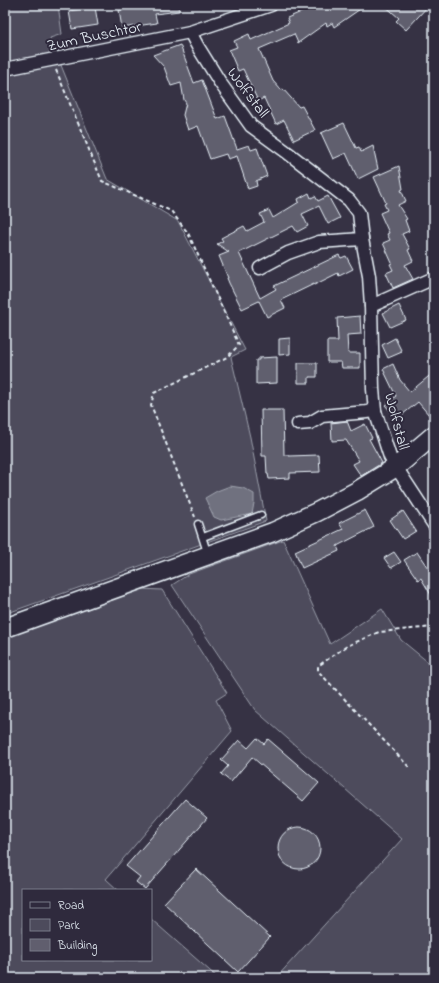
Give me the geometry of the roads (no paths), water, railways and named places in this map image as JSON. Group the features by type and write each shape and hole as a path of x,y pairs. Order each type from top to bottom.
{"main road":[{"path":"5,628 273,532 317,512 357,491 396,467 434,435"}],"street":[{"path":"190,32 271,5"},
{"name":"Zum Buschtor","path":"5,69 190,32"},
{"name":"Wolfstall","path":"190,32 221,84 251,126 349,200 359,213 369,276 375,410 390,457 434,524"},
{"path":"260,268 288,253 319,242 362,239"},
{"path":"371,306 434,278"},
{"path":"298,424 310,423 322,416 375,410"}],"lane":[{"path":"203,537 261,515"},
{"path":"198,524 208,556"}],"water":[{"path":"230,486 243,488 254,494 252,514 221,520 214,517 205,498"}]}
